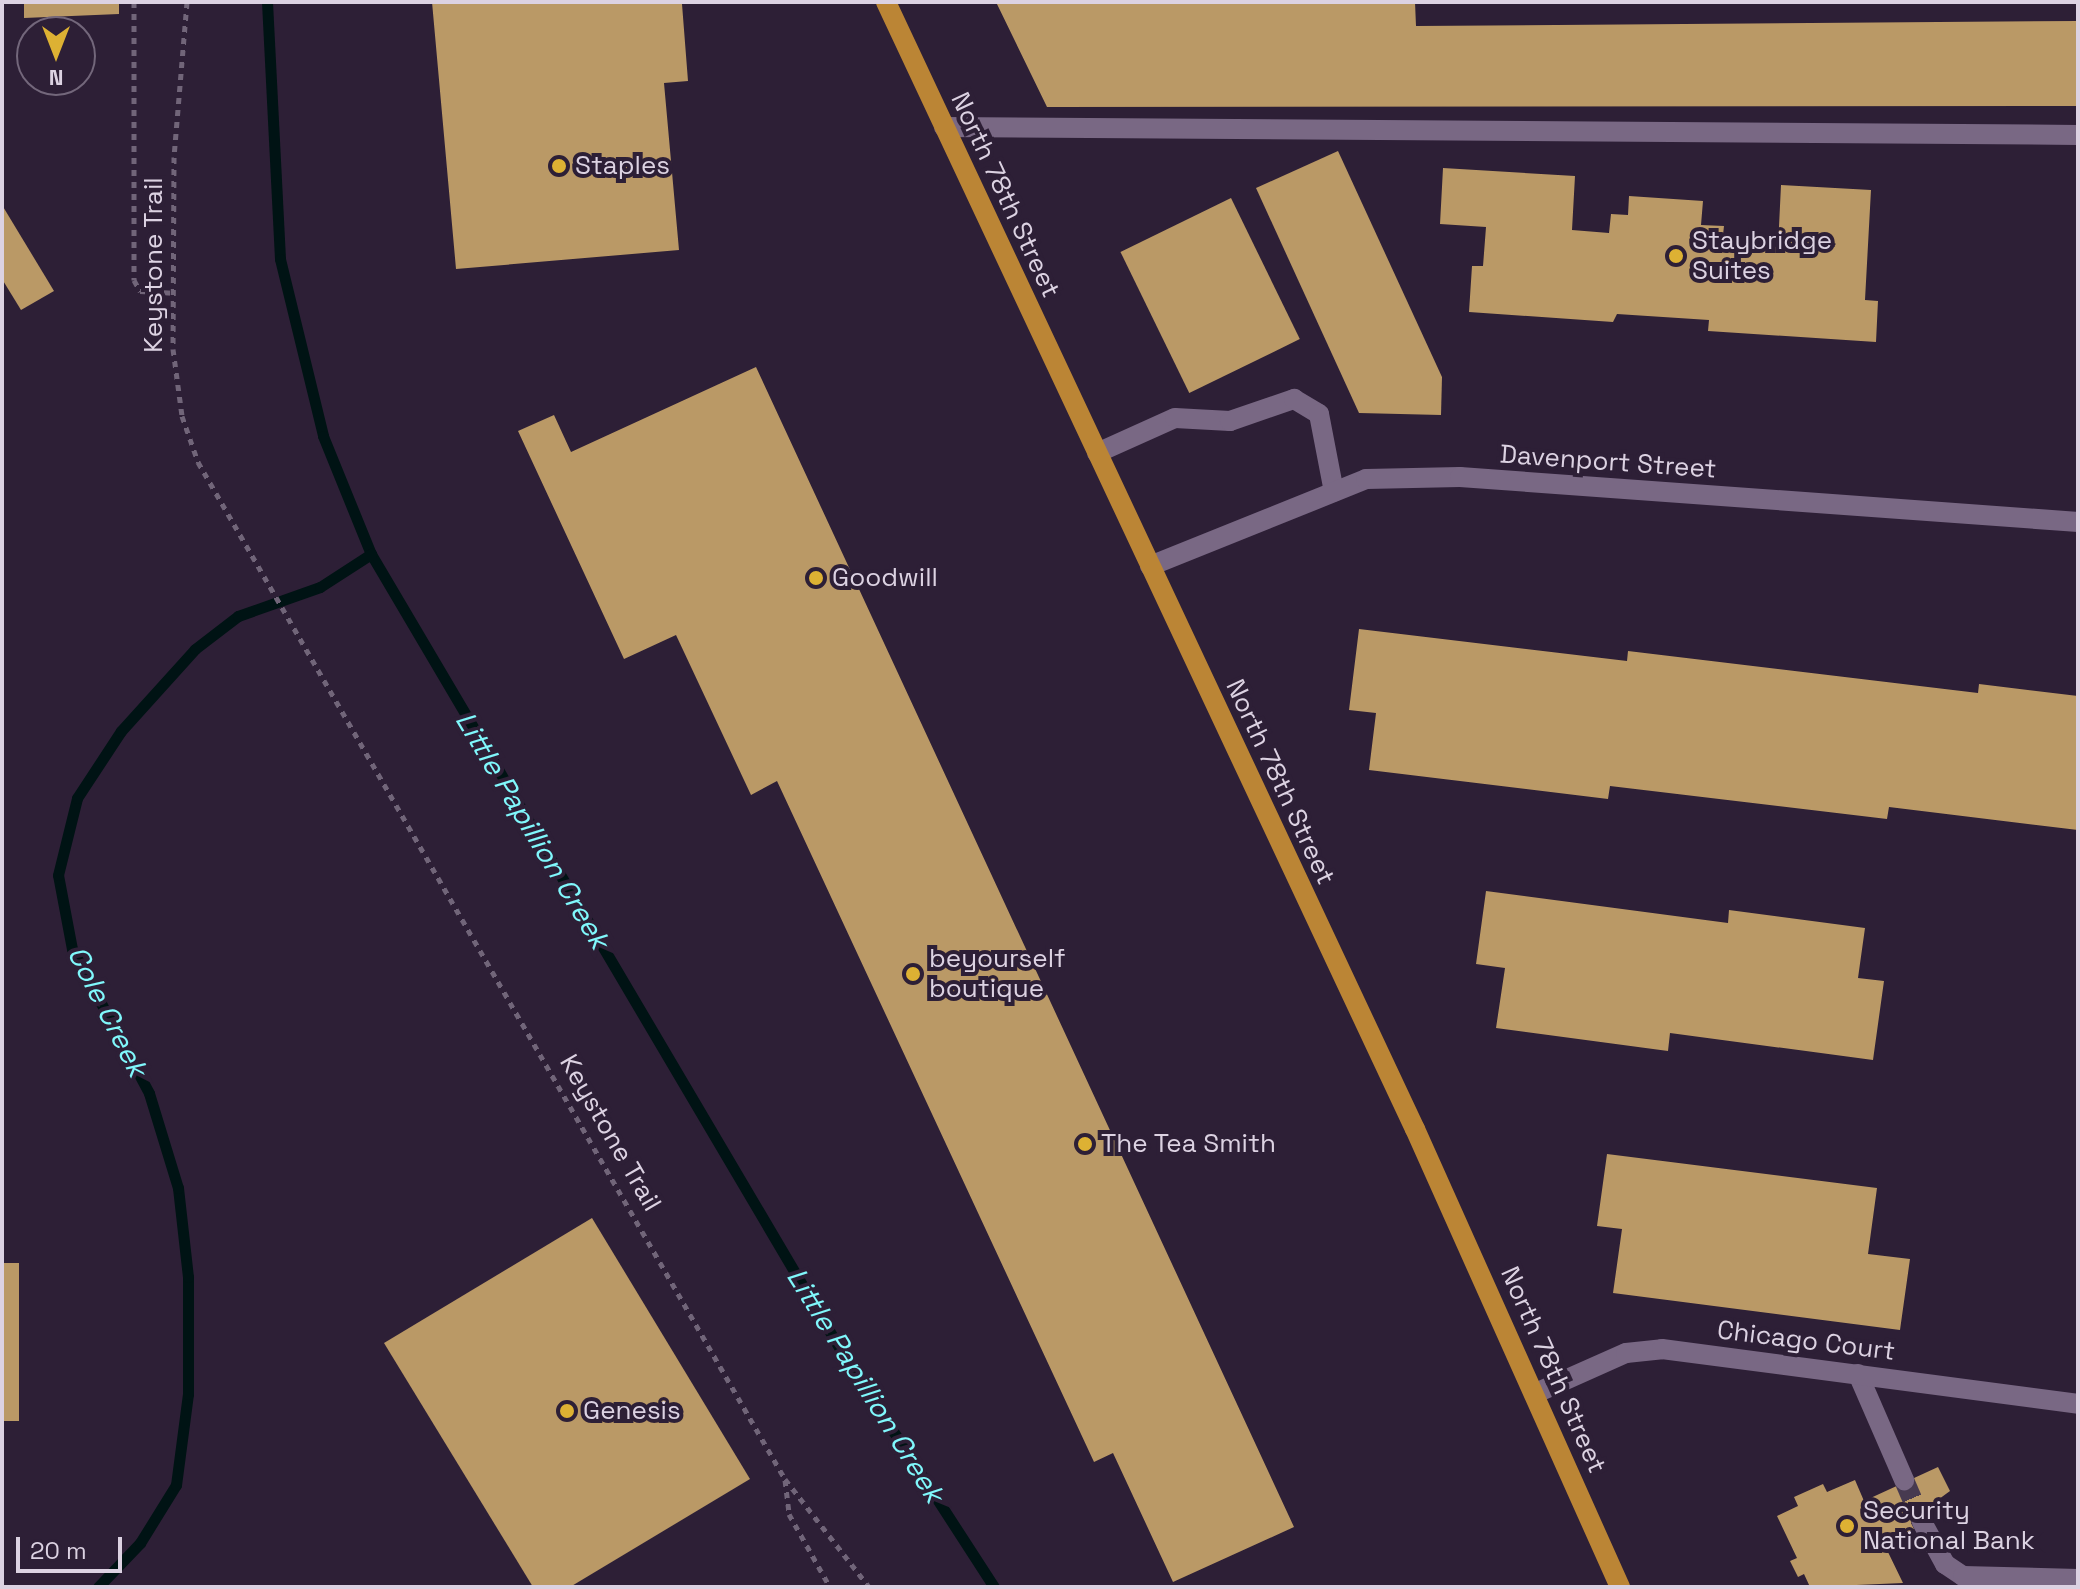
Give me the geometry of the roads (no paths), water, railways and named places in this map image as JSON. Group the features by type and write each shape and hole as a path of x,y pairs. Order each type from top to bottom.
{"main road":[{"name":"North 78th Street","path":"886,2 1536,1393 1620,1587"}],"street":[{"path":"944,127 2078,135"},
{"path":"1097,453 1175,418 1230,421 1294,399 1319,414 1334,492"},
{"name":"Davenport Street","path":"1150,566 1366,479 1460,477 2078,522"},
{"name":"Chicago Court","path":"1536,1393 1626,1353 1650,1349 2078,1404"},
{"path":"1858,1374 1904,1480"},
{"path":"1922,1522 1945,1564 1963,1576 2078,1579"}],"waterway":[{"name":"Little Papillion Creek","path":"267,2 280,259 323,436 371,554 840,1349 994,1587"},
{"name":"Cole Creek","path":"98,1587 140,1543 176,1485 188,1394 188,1277 178,1188 149,1093 72,949 58,875 77,798 121,731 195,649 238,616 320,587 371,554"}],"tunnel":[{"path":"1904,1480 1922,1522"}],"place":[{"name":"Staples","path":"559,166"},
{"name":"Staybridge Suites","path":"1676,256"},
{"name":"Goodwill","path":"816,578"},
{"name":"beyourself boutique","path":"913,974"},
{"name":"The Tea Smith","path":"1085,1144"},
{"name":"Genesis","path":"567,1411"},
{"name":"Security National Bank","path":"1847,1526"}]}
